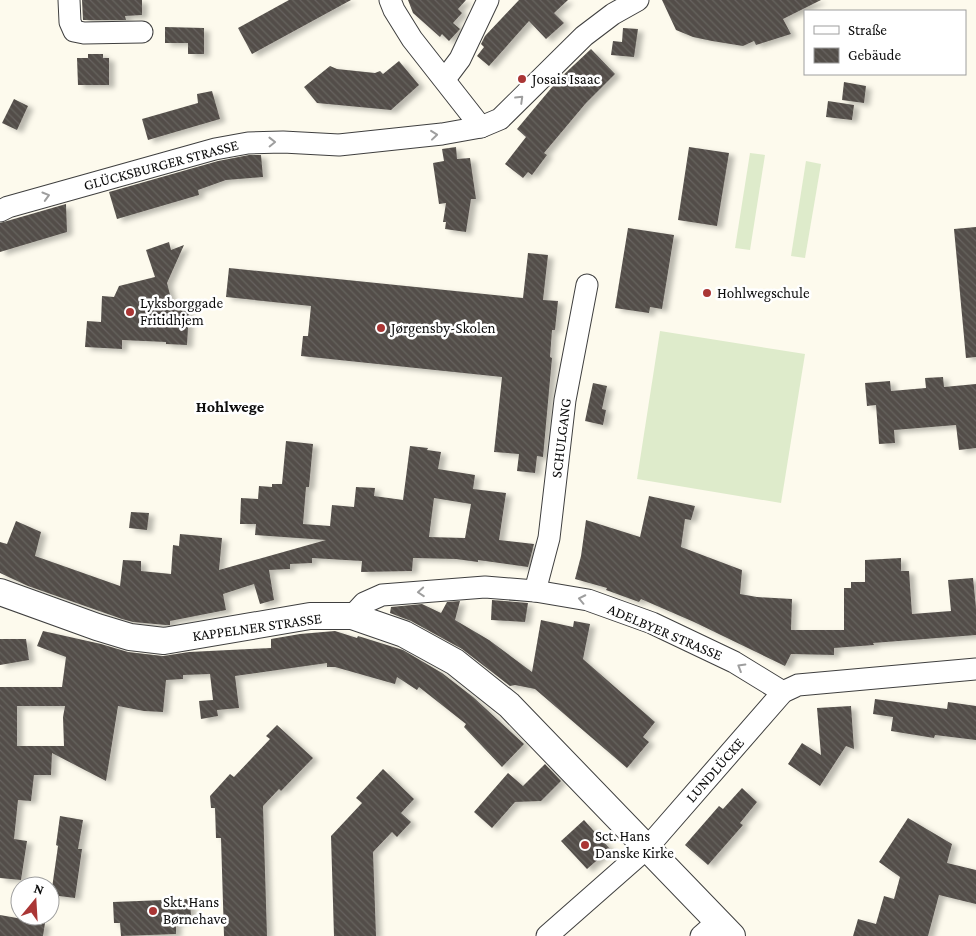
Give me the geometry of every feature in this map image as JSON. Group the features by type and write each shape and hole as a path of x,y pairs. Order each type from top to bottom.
{"street":[{"path":"69,0 70,22 74,31 84,33 142,32"},
{"path":"390,0 412,39 445,78 481,128"},
{"path":"445,78 460,60 488,0"},
{"name":"GLÜCKSBURGER STRASSE","path":"0,211 8,207 126,173 215,149 248,143 282,142 339,145 481,128 500,119 584,36 613,14 638,0"},
{"name":"SCHULGANG","path":"535,591 549,538 565,400 587,285"},
{"name":"ADELBYER STRASSE","path":"352,616 364,603 382,595 485,587 535,591 588,600 652,623 734,662 783,692"},
{"name":"KAPPELNER STRASSE","path":"0,592 106,630 130,637 164,641 310,616 352,616 404,634 454,662 509,705 647,848 717,931"},
{"path":"783,692 798,685 976,669"},
{"name":"LUNDLÜCKE","path":"547,936 647,848 783,692"}],"green space":[{"path":"750,153 765,155 750,250 735,248"},
{"path":"806,161 821,164 805,258 791,256"},
{"path":"660,331 805,354 781,503 637,479"}],"building":[{"path":"82,0 142,0 142,15 125,16 126,20 83,20"},
{"path":"289,0 351,0 252,54 238,28"},
{"path":"408,0 466,0 458,9 462,13 453,23 460,29 449,41 442,34 440,37 413,13"},
{"path":"519,0 568,0 554,13 564,23 546,39 529,21 489,66 477,56 484,47 481,44 485,36"},
{"path":"662,0 821,0 783,19 791,34 756,45 754,41 743,46 693,37 676,30"},
{"path":"165,27 204,28 204,54 188,54 188,43 165,43"},
{"path":"623,28 638,29 634,57 611,55 613,41 622,42"},
{"path":"591,49 615,74 586,103 544,153 547,155 532,175 528,172 523,178 505,164 526,137 517,129 558,80"},
{"path":"88,54 103,54 103,58 109,58 109,85 78,85 77,58 88,58"},
{"path":"399,61 419,85 391,110 317,103 304,87 330,66 337,69 375,73 380,71 383,74"},
{"path":"844,82 866,86 864,103 842,100"},
{"path":"212,91 220,119 148,140 142,119 198,103 197,94"},
{"path":"14,99 28,106 17,130 2,123"},
{"path":"828,101 854,105 852,120 826,117"},
{"path":"456,147 457,159 470,158 476,199 471,199 466,232 445,229 446,222 443,222 446,203 439,204 433,163 444,161 442,149"},
{"path":"689,147 729,153 717,226 678,220"},
{"path":"249,155 261,155 263,177 226,180 198,190 199,195 117,219 109,192 218,161"},
{"path":"66,204 67,232 0,252 0,223"},
{"path":"976,227 976,357 966,358 954,229"},
{"path":"628,228 674,235 662,309 650,307 649,313 615,308"},
{"name":"Lyksborggade Fritidhjem","path":"169,242 171,250 184,245 167,283 174,310 189,311 187,345 122,340 122,349 85,347 87,321 101,322 102,296 114,297 119,286 155,277 146,250"},
{"path":"528,253 548,255 543,300 558,301 555,330 552,330 550,357 552,358 543,457 537,456 535,473 517,471 519,454 494,452 502,377 301,356 303,336 308,336 311,306 226,297 229,268 523,298"},
{"path":"943,377 944,387 976,384 976,448 959,450 956,425 894,430 895,443 879,444 876,405 867,406 865,383 890,381 891,391 926,388 925,378"},
{"path":"593,383 607,386 602,409 606,410 603,425 585,421"},
{"path":"286,441 313,444 309,487 306,487 303,524 330,526 332,505 354,507 356,487 375,488 374,496 403,500 410,446 441,452 438,469 475,475 473,489 506,493 499,540 534,544 528,567 478,560 478,562 456,559 413,558 412,571 361,572 362,561 312,558 312,563 290,564 290,569 269,570 274,600 260,604 254,584 223,594 226,610 170,621 170,625 133,622 122,619 28,586 0,573 0,542 7,544 16,521 41,532 35,556 120,586 123,560 141,561 141,571 171,574 173,545 179,546 180,534 222,538 219,570 326,540 255,535 256,524 240,524 241,498 258,499 259,486 272,487 272,484 282,484","holes":["434,498 471,504 465,538 429,537"]},
{"path":"649,496 695,506 691,520 685,519 681,547 742,570 740,594 792,599 791,630 844,630 844,588 851,588 851,582 865,582 865,560 901,558 901,571 909,571 912,614 951,611 948,580 973,578 976,635 834,648 834,655 791,654 785,666 694,622 641,599 639,602 606,590 607,588 575,579 581,556 586,520 640,537"},
{"path":"131,512 149,513 147,530 129,528"},
{"path":"492,600 528,603 525,622 491,620"},
{"path":"460,601 455,620 489,640 532,672 541,620 573,627 574,621 590,624 583,659 655,722 643,737 649,742 627,768 535,689 515,685 510,686 462,649 411,621 390,613 391,607 422,604 441,613 447,602"},
{"path":"43,631 128,652 163,656 189,652 271,648 271,639 335,631 403,650 442,673 473,697 524,744 502,767 464,727 466,724 419,687 417,690 397,677 395,684 335,667 327,667 327,663 235,676 239,708 217,710 218,716 201,719 199,701 213,700 210,674 183,675 183,679 166,680 163,712 144,711 118,706 106,781 52,753 51,775 34,775 31,801 18,800 14,839 27,841 22,876 10,876 10,879 0,878 0,687 62,687 66,657 37,646","holes":["17,706 65,706 63,717 64,746 17,746"]},
{"path":"0,639 26,639 29,660 0,665"},
{"path":"875,699 947,709 948,702 976,706 976,740 935,735 934,738 891,731 893,717 873,714"},
{"path":"851,706 854,749 846,746 820,786 788,764 802,743 821,755 817,708"},
{"path":"277,725 313,758 281,791 279,789 263,806 267,936 224,936 221,838 216,838 215,808 211,808 210,796 230,774 234,777 270,739 266,736"},
{"path":"545,764 561,781 541,801 515,802 492,828 474,812 508,773 523,786"},
{"path":"383,769 414,799 401,813 411,822 397,837 392,832 373,852 376,936 334,936 331,836 362,803 356,798"},
{"path":"742,788 757,802 740,823 743,825 708,865 685,845 719,806 723,809"},
{"path":"60,816 83,820 78,849 82,849 75,898 60,896 60,876 54,876 58,846 56,845"},
{"path":"908,818 952,844 947,863 976,870 976,904 939,895 928,936 853,936 858,919 876,924 884,896 894,899 900,877 879,862"},
{"name":"Sct. Hans Danske Kirke","path":"584,820 610,849 587,869 561,841"},
{"path":"190,899 191,916 182,917 182,921 176,922 176,934 121,936 120,923 114,923 113,902"},
{"path":"0,915 10,917 10,926 45,926 43,936 0,936"}],"place":[{"name":"Josais Isaac","path":"522,79"},
{"name":"Hohlwegschule","path":"707,293"},
{"name":"Lyksborggade Fritidhjem","path":"130,312"},
{"name":"Jørgensby-Skolen","path":"381,328"},
{"name":"Sct. Hans Danske Kirke","path":"585,845"},
{"name":"Skt. Hans Børnehave","path":"153,911"}],"district":[{"name":"Hohlwege","path":"230,406"}]}
